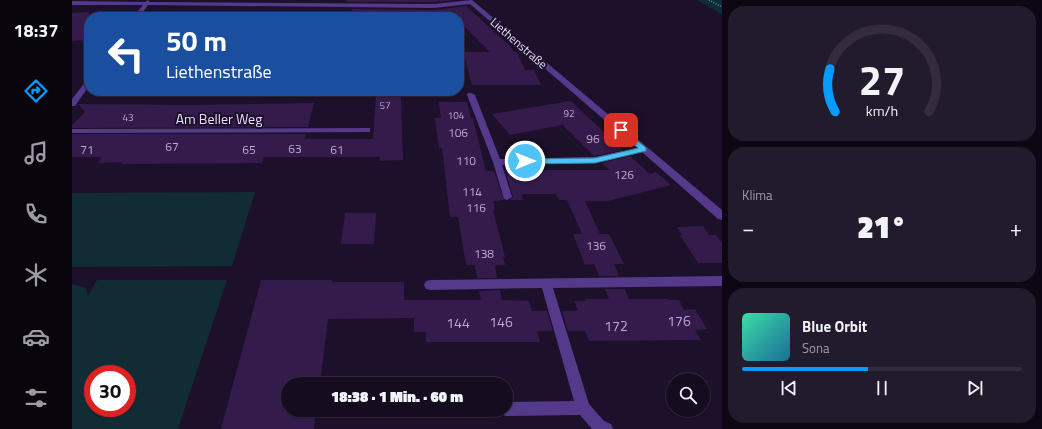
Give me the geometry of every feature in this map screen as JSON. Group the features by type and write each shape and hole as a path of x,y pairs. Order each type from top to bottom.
{"street":[{"path":"140,12 149,0"},
{"name":"Liethenstraße","path":"72,3 145,5 371,3 434,6 470,1 722,216"},
{"path":"72,104 84,88"},
{"path":"471,95 498,162 507,198"},
{"name":"Am Beller Weg","path":"72,131 367,130"},
{"path":"498,162 595,160 644,149"},
{"path":"430,285 722,281"},
{"path":"546,283 583,408 599,426 606,429"},
{"path":"513,409 583,408"}],"path":[{"path":"708,0 722,7"}],"shaded area":[{"path":"697,0 722,0 722,14"},
{"path":"255,192 232,266 72,267 72,193"},
{"path":"97,280 227,280 178,429 72,429 72,284 86,288 88,296"}],"building":[{"path":"346,0 458,0 434,2 347,2"},
{"path":"466,6 511,47 513,52 517,52 525,70 534,70 541,85 472,85 464,52 490,52 464,26 464,12 353,12 351,9 434,10"},
{"path":"84,12 84,40 72,41 72,13"},
{"path":"376,96 401,96 403,160 379,161 380,157 264,157 262,163 122,164 123,162 98,163 102,157 72,157 72,134 306,134 305,139 373,139"},
{"path":"571,101 623,150 594,156 563,125 510,135 492,114"},
{"path":"439,102 467,102 471,118 473,118 486,171 494,171 504,200 493,201 495,210 493,210 505,257 503,257 505,265 495,265 497,278 477,278 475,265 466,265 458,217 450,217 442,148 439,148 435,118 441,118"},
{"path":"314,103 308,127 72,128 72,125 85,112 78,104 190,105"},
{"path":"630,156 650,174 656,172 671,185 608,201 585,201 600,234 609,234 624,264 614,264 619,276 599,276 594,264 585,265 573,234 582,234 567,200 559,200 556,194 522,194 523,200 509,200 513,197 505,170 609,170 602,163"},
{"path":"345,213 376,213 374,244 341,244"},
{"path":"703,226 709,235 716,235 722,243 722,263 698,263 680,235 682,235 677,227"},
{"path":"261,280 404,282 404,300 481,300 479,291 500,290 502,300 529,301 532,311 547,311 553,331 537,331 540,342 426,342 426,332 414,332 414,318 328,319 321,377 281,377 281,417 315,417 314,429 221,429"},
{"path":"605,289 625,289 629,299 679,300 684,310 695,309 707,329 695,330 701,340 589,341 585,331 568,331 562,311 578,311 574,301 586,301 585,299 609,299"}],"route":[{"path":"525,161 595,160 644,149 621,130"}]}
